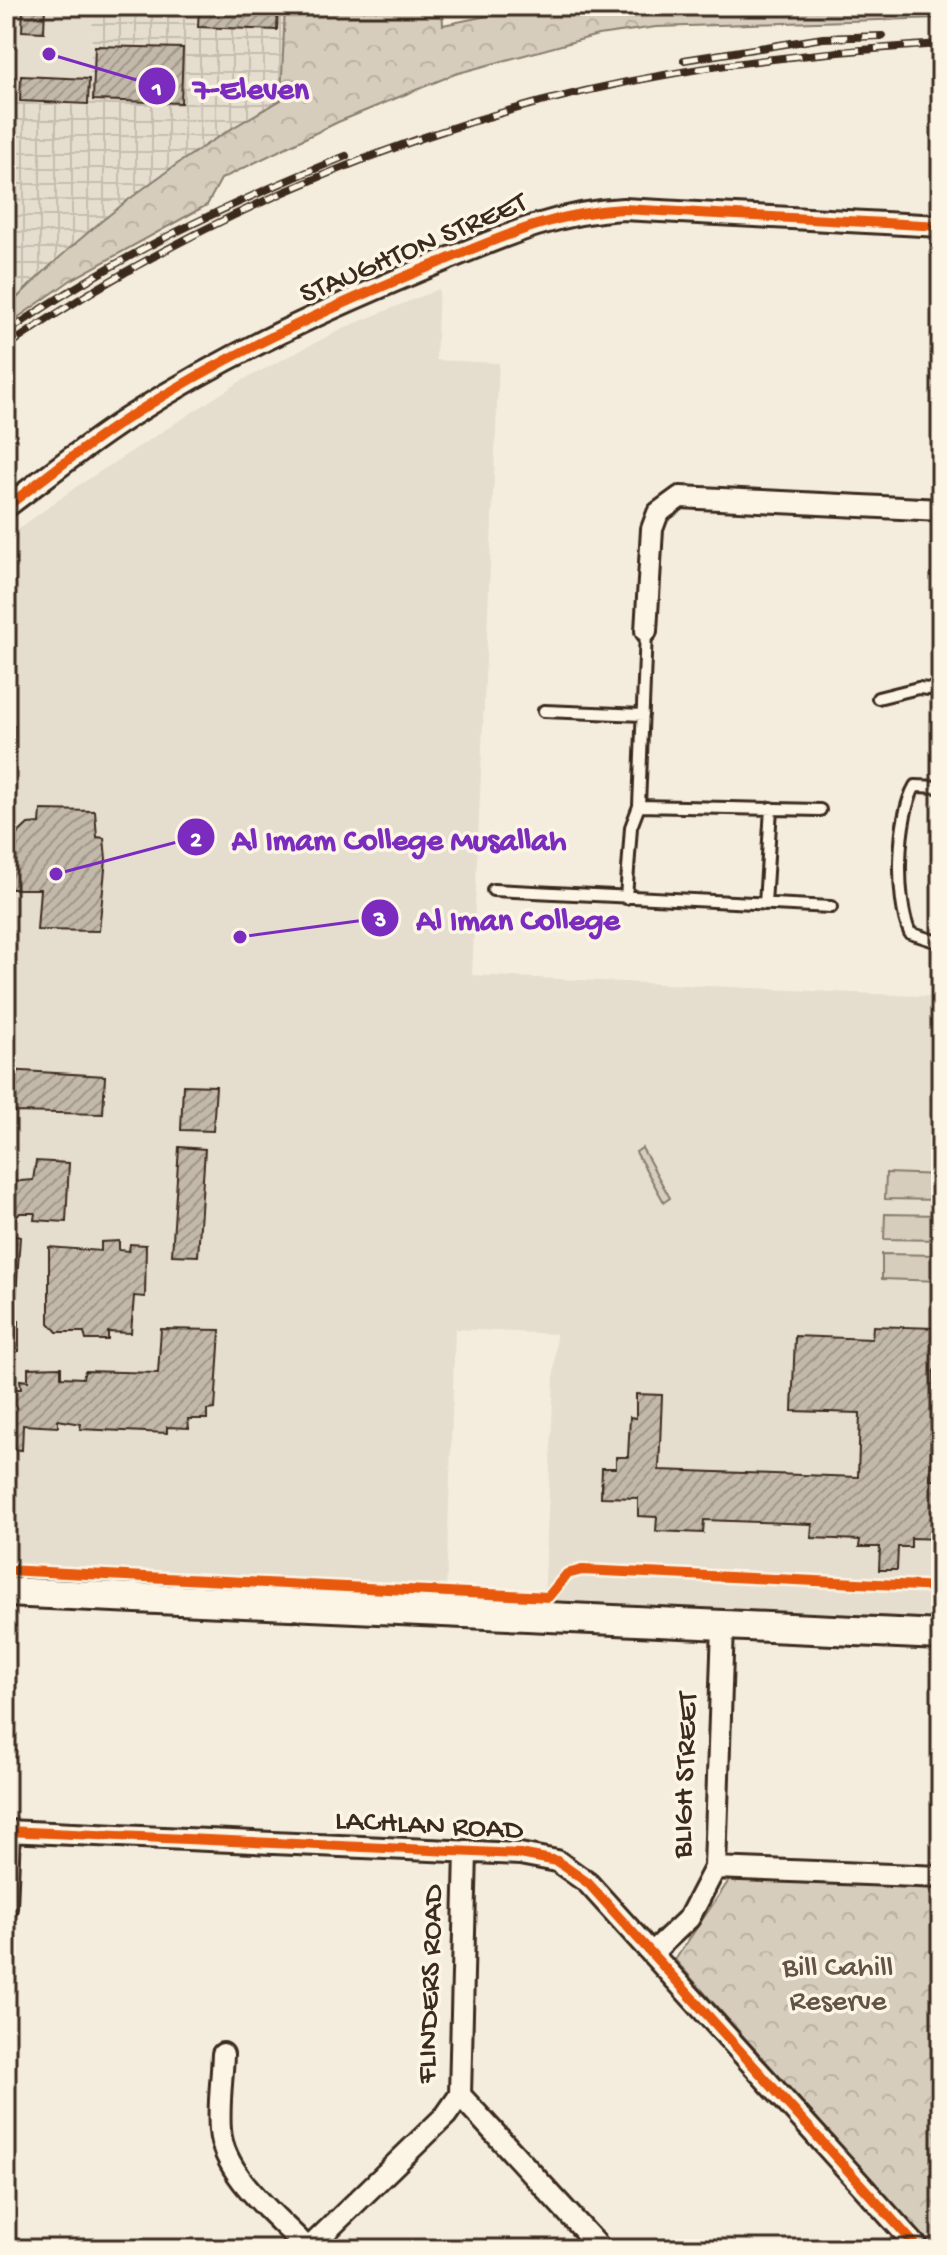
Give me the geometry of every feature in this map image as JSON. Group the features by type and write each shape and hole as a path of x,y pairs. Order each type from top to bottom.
{"street":[{"name":"STAUGHTON STREET","path":"6,507 133,414 255,345 363,294 550,219 587,210 623,209 941,226"},
{"path":"646,631 652,529 658,513 680,497 941,510"},
{"path":"6,1592 941,1635"},
{"name":"BLIGH STREET","path":"652,1953 689,1918 715,1868 723,1625"},
{"path":"6,1908 8,1832"},
{"name":"LACHLAN ROAD","path":"8,1832 466,1851 557,1861 588,1883 919,2249"},
{"name":"FLINDERS ROAD","path":"308,2249 446,2115 460,2095 466,1851"},
{"path":"715,1868 941,1877"},
{"path":"223,2054 220,2131 226,2152 237,2173 308,2249"},
{"path":"460,2095 601,2249"}],"lane":[{"path":"626,898 631,827 639,806 646,631"},
{"path":"878,698 918,688 941,690"},
{"path":"544,711 643,715"},
{"path":"941,787 915,786 906,801 901,876 904,919 910,933 941,943"},
{"path":"639,806 820,810"},
{"path":"765,904 771,808"},
{"path":"493,890 831,907"}],"shaded area":[{"path":"6,6 93,6 89,106 6,102"},
{"path":"93,6 285,6 281,100 225,132 124,201 56,259 6,310 6,102 89,106"},
{"path":"439,289 436,360 499,363 472,975 941,997 941,1619 544,1601 556,1334 455,1329 446,1592 6,1575 6,538 76,487 241,381 346,327"}],"green space":[{"path":"285,6 442,6 443,25 535,6 941,6 941,18 656,27 598,35 455,74 338,122 221,179 207,205 71,280 6,326 7,308 102,220 207,144 281,100"},
{"path":"6,725 15,726 11,788 6,788"},
{"path":"642,1148 670,1198 664,1202 636,1152"},
{"path":"886,1173 941,1175 941,1200 885,1199"},
{"path":"885,1214 941,1215 941,1240 884,1239"},
{"path":"882,1254 941,1255 941,1281 882,1279"},
{"name":"Bill Cahill Reserve","path":"730,1879 941,1887 941,2249 934,2249 675,1960"}],"building":[{"path":"23,6 45,6 44,32 22,31"},
{"path":"199,6 278,6 277,30 198,27"},
{"path":"95,46 183,48 181,103 93,100"},
{"path":"6,67 15,68 13,99 6,99"},
{"path":"21,76 89,79 88,104 20,101"},
{"path":"41,810 95,811 97,837 104,838 106,859 99,931 37,930 40,889 9,889 9,897 6,897 6,836 10,833 14,837 28,824 40,823"},
{"path":"6,1070 105,1076 103,1114 13,1112 11,1116 8,1182 33,1180 36,1161 69,1163 66,1222 34,1220 35,1213 20,1213 13,1221 12,1235 20,1237 15,1310 8,1310 8,1321 19,1321 19,1351 6,1351"},
{"path":"183,1085 216,1086 213,1131 181,1130"},
{"path":"179,1147 205,1149 198,1256 172,1255"},
{"path":"119,1241 119,1250 129,1251 130,1244 146,1245 145,1297 134,1296 131,1333 108,1332 108,1340 86,1340 84,1332 57,1332 49,1323 49,1247 101,1251 101,1242"},
{"path":"935,1310 941,1311 941,1372 934,1371 930,1480 941,1480 941,1539 911,1538 911,1547 898,1547 897,1570 879,1570 880,1547 859,1547 860,1540 811,1538 812,1524 704,1520 703,1533 656,1531 657,1517 638,1516 638,1498 601,1497 602,1468 616,1468 616,1457 628,1457 630,1417 636,1418 636,1394 662,1395 659,1470 858,1477 860,1413 792,1411 795,1336 872,1339 873,1326 935,1328"},
{"path":"161,1329 220,1330 215,1409 207,1410 207,1419 188,1419 189,1428 167,1427 167,1433 80,1429 81,1424 58,1420 58,1427 23,1425 22,1450 6,1448 6,1389 21,1389 20,1380 28,1381 28,1368 61,1367 61,1377 83,1378 85,1371 158,1373"}],"railway":[{"path":"684,60 823,38 882,36"},
{"path":"6,347 81,298 159,253 323,175 408,143 582,92 670,74 805,55 941,44"},
{"path":"9,331 89,279 173,234 258,193 346,156"}],"cycle path":[{"path":"6,507 117,425 244,351 399,279 551,221 623,209 941,226"},
{"path":"6,1570 548,1597 567,1574 582,1570 941,1587"},
{"path":"6,1831 520,1854 557,1861 588,1883 919,2249"}],"place":[{"name":"7-Eleven","path":"49,54"},
{"name":"Al Imam College Musallah","path":"56,874"},
{"name":"Al Iman College","path":"240,937"}]}
